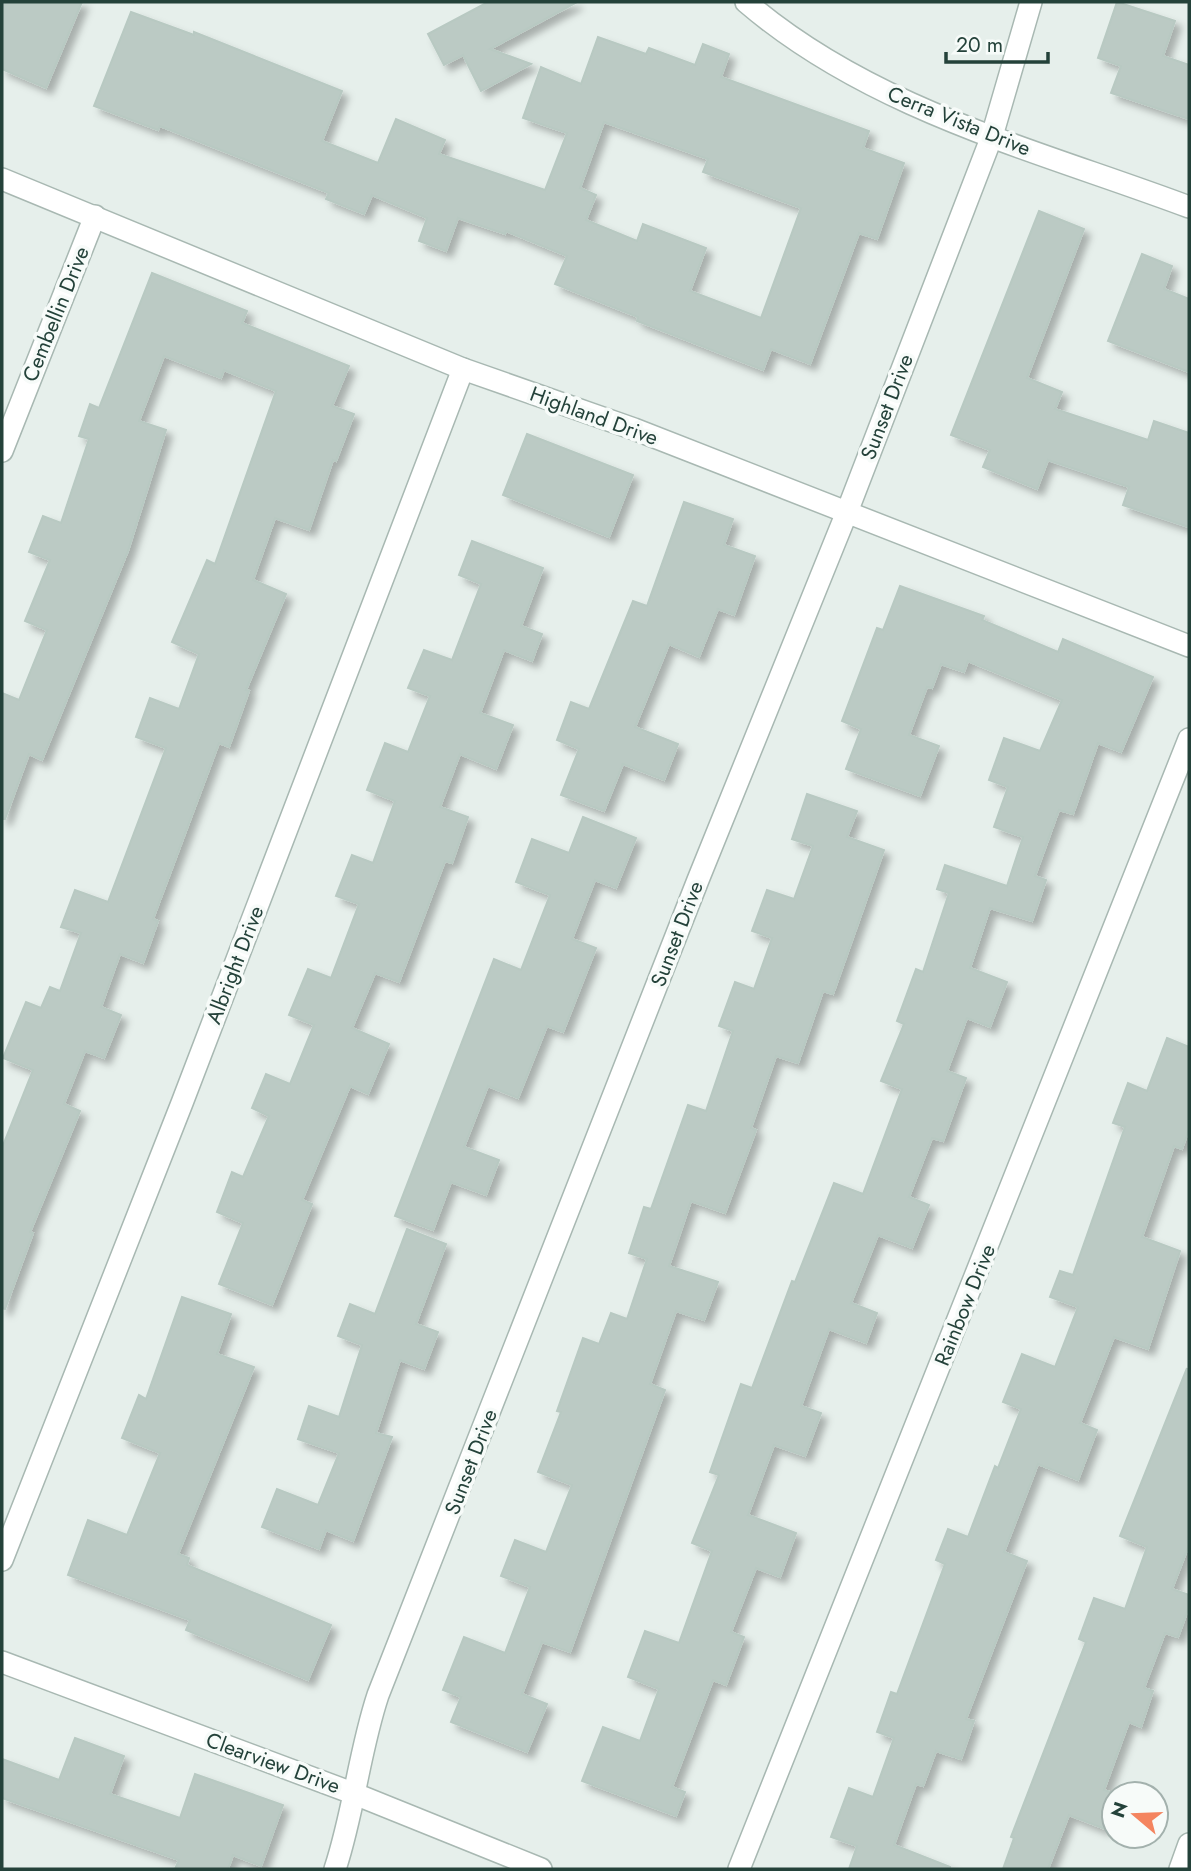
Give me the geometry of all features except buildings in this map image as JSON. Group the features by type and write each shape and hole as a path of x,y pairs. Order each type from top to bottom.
{"street":[{"name":"Cerra Vista Drive","path":"746,2 781,32 861,82 992,136 1189,208"},
{"name":"Sunset Drive","path":"335,1869 355,1794 363,1739 378,1695 698,880 847,512 992,136 1031,2"},
{"name":"Highland Drive","path":"2,179 463,369 634,429 1189,646"},
{"name":"Cembellin Drive","path":"2,451 95,216"},
{"name":"Albright Drive","path":"2,1560 187,1090 463,369"},
{"name":"Rainbow Drive","path":"739,1869 1189,739"},
{"name":"Clearview Drive","path":"2,1662 355,1794 541,1869"},
{"path":"1180,1869 1189,1844"}]}
